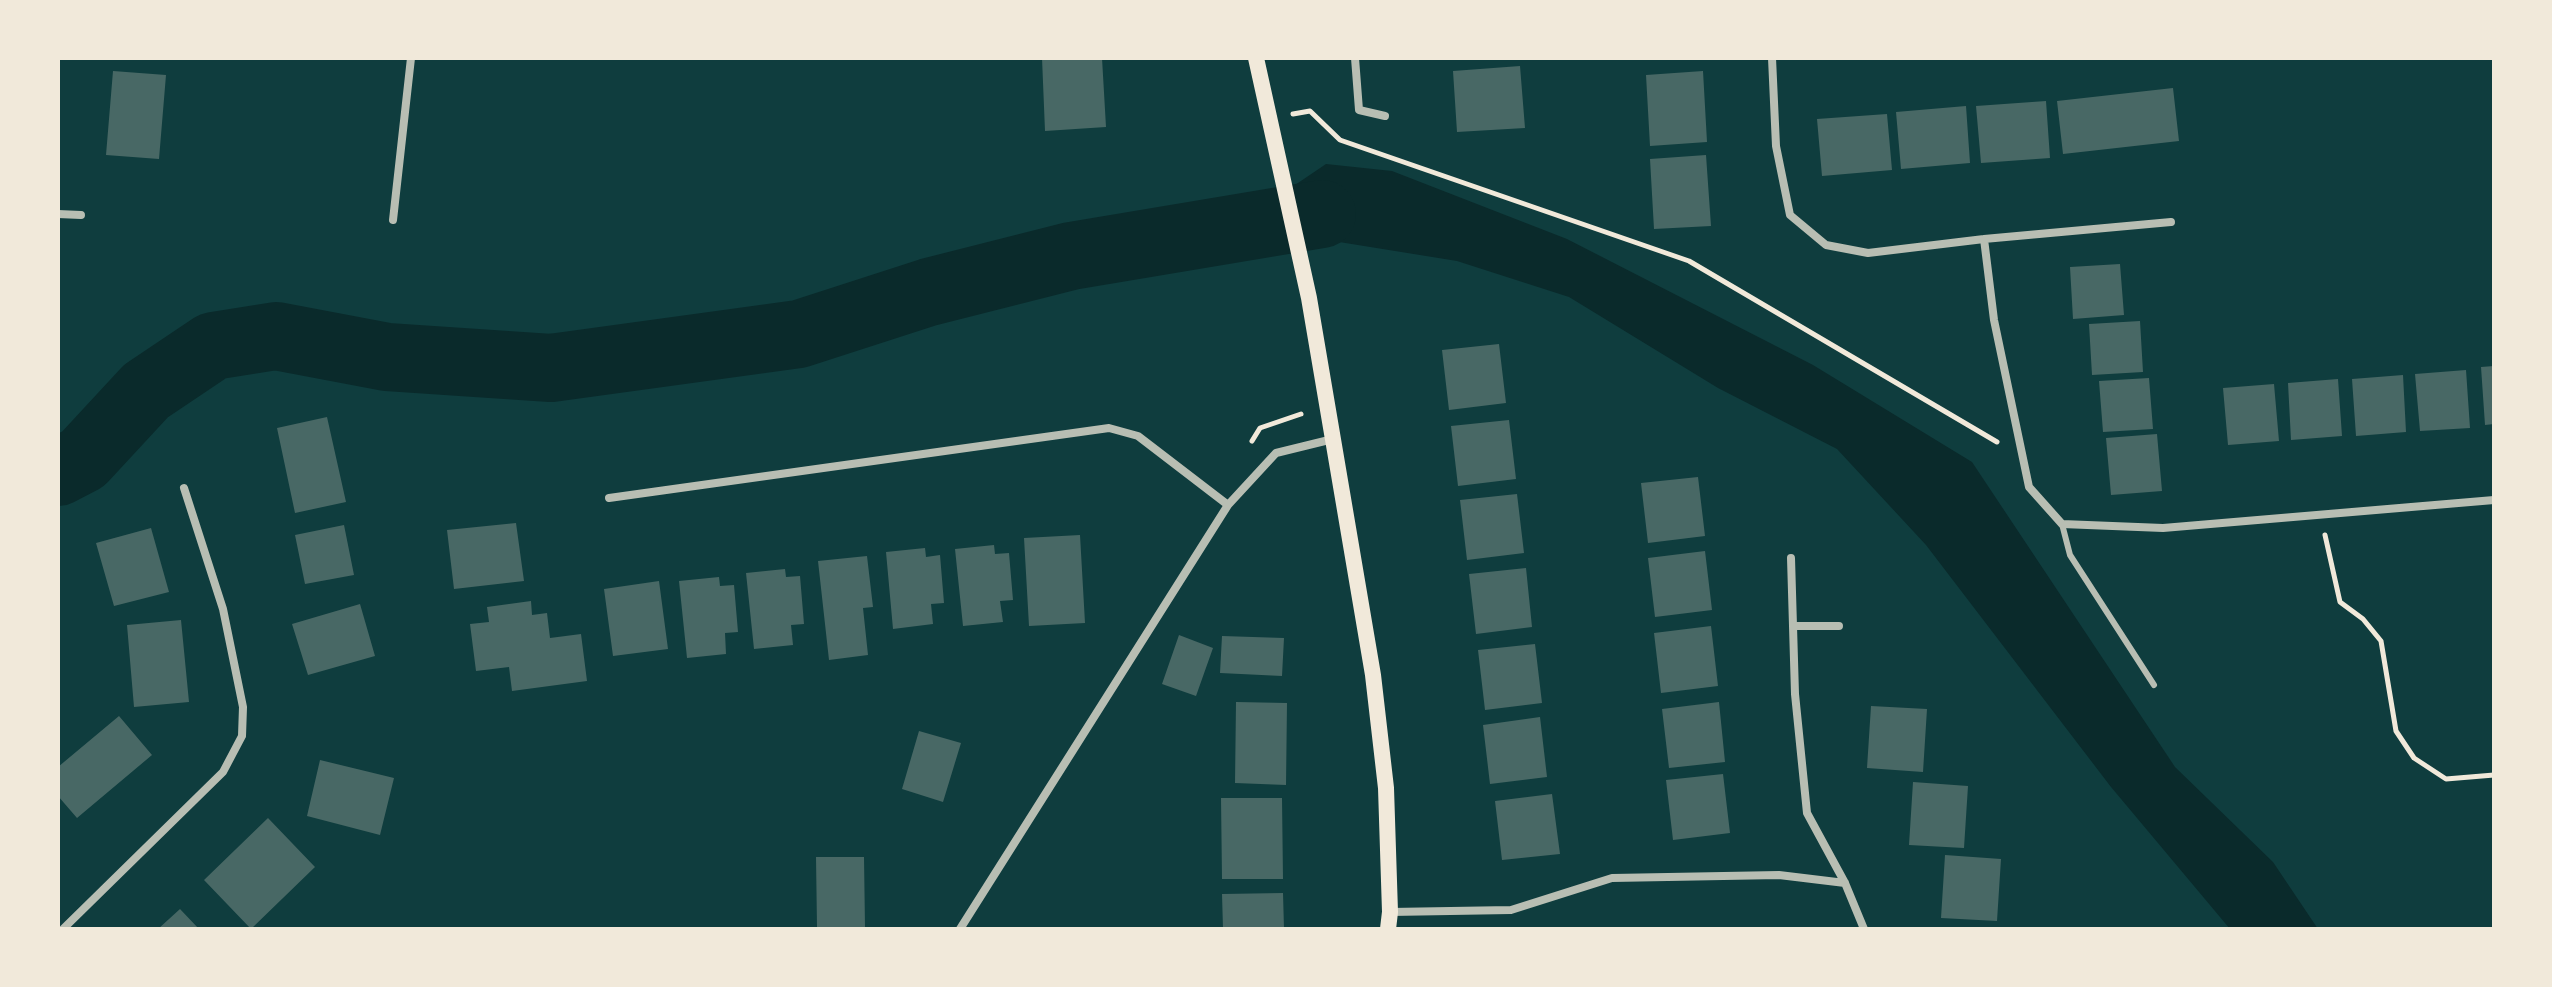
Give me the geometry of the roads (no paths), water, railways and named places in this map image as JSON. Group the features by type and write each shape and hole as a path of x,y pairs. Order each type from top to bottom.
{"main road":[{"path":"1256,58 1309,298 1373,675 1386,788 1388,929"}],"street":[{"path":"393,220 411,58"},
{"path":"1355,58 1359,110 1385,116"},
{"path":"1772,58 1776,146 1790,215 1826,245 1868,253 2171,222"},
{"path":"58,214 81,215"},
{"path":"1984,239 1994,320 2029,487 2062,524 2163,528 2494,500"},
{"path":"609,498 1109,428 1138,436 1228,505"},
{"path":"960,929 1228,505 1276,453 1334,438"},
{"path":"63,929 223,772 242,736 243,707 223,609 184,488"},
{"path":"1791,558 1795,694 1807,813 1845,883 1864,929"},
{"path":"1793,626 1839,626"},
{"path":"1390,912 1511,910 1612,878 1779,875 1845,883"}],"lane":[{"path":"2062,524 2070,555 2154,685"}],"water":[{"path":"1326,164 1392,171 1567,239 1813,365 1972,462 2175,767 2273,862 2318,929 2230,929 2111,787 1926,545 1837,449 1718,388 1569,297 1457,261 1333,241 1230,229"}],"waterway":[{"path":"58,472 83,459 146,391 213,346 276,336 387,357 551,368 799,334 929,292 1071,256 1322,214"}]}
